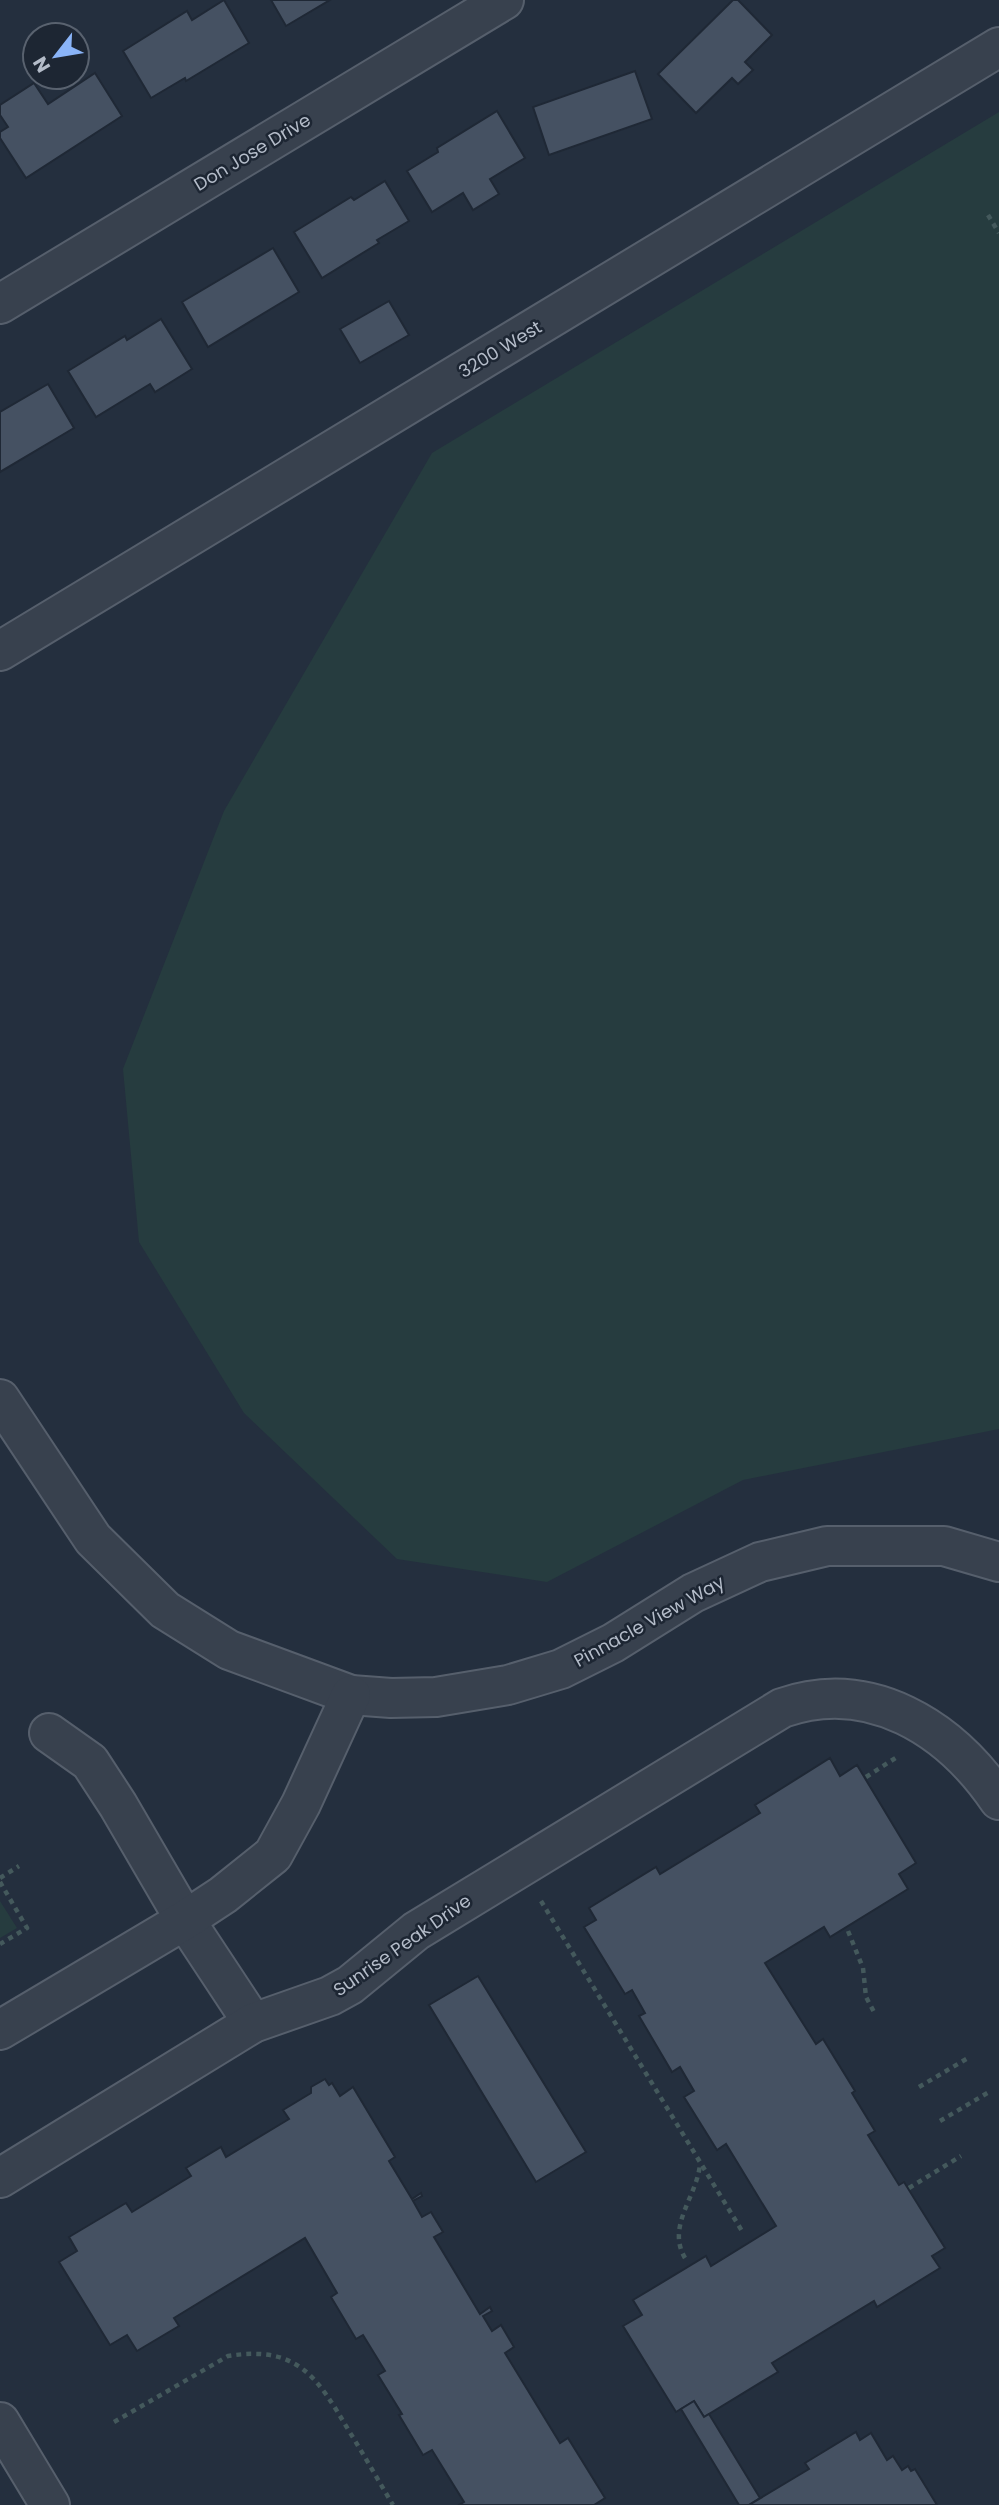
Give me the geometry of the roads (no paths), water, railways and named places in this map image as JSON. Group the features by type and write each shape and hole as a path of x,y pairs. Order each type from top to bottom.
{"street":[{"name":"Don Jose Drive","path":"0,304 504,0"},
{"name":"3200 West","path":"0,651 999,47"},
{"name":"Pinnacle View Way","path":"0,1399 93,1539 165,1609 229,1650 351,1695 436,1698 508,1685 561,1669 613,1643 693,1593 760,1562 827,1546 944,1546 999,1562"},
{"path":"0,2030 185,1920 223,1895 273,1855 301,1804 351,1695"},
{"name":"Sunrise Peak Drive","path":"0,2178 253,2023 330,1996 350,1985 416,1931 782,1708 820,1698 841,1698 883,1706 925,1726 946,1740 966,1757 999,1800"},
{"path":"50,1733 90,1762 185,1920 253,2023"},
{"path":"0,2422 50,2505"}]}
